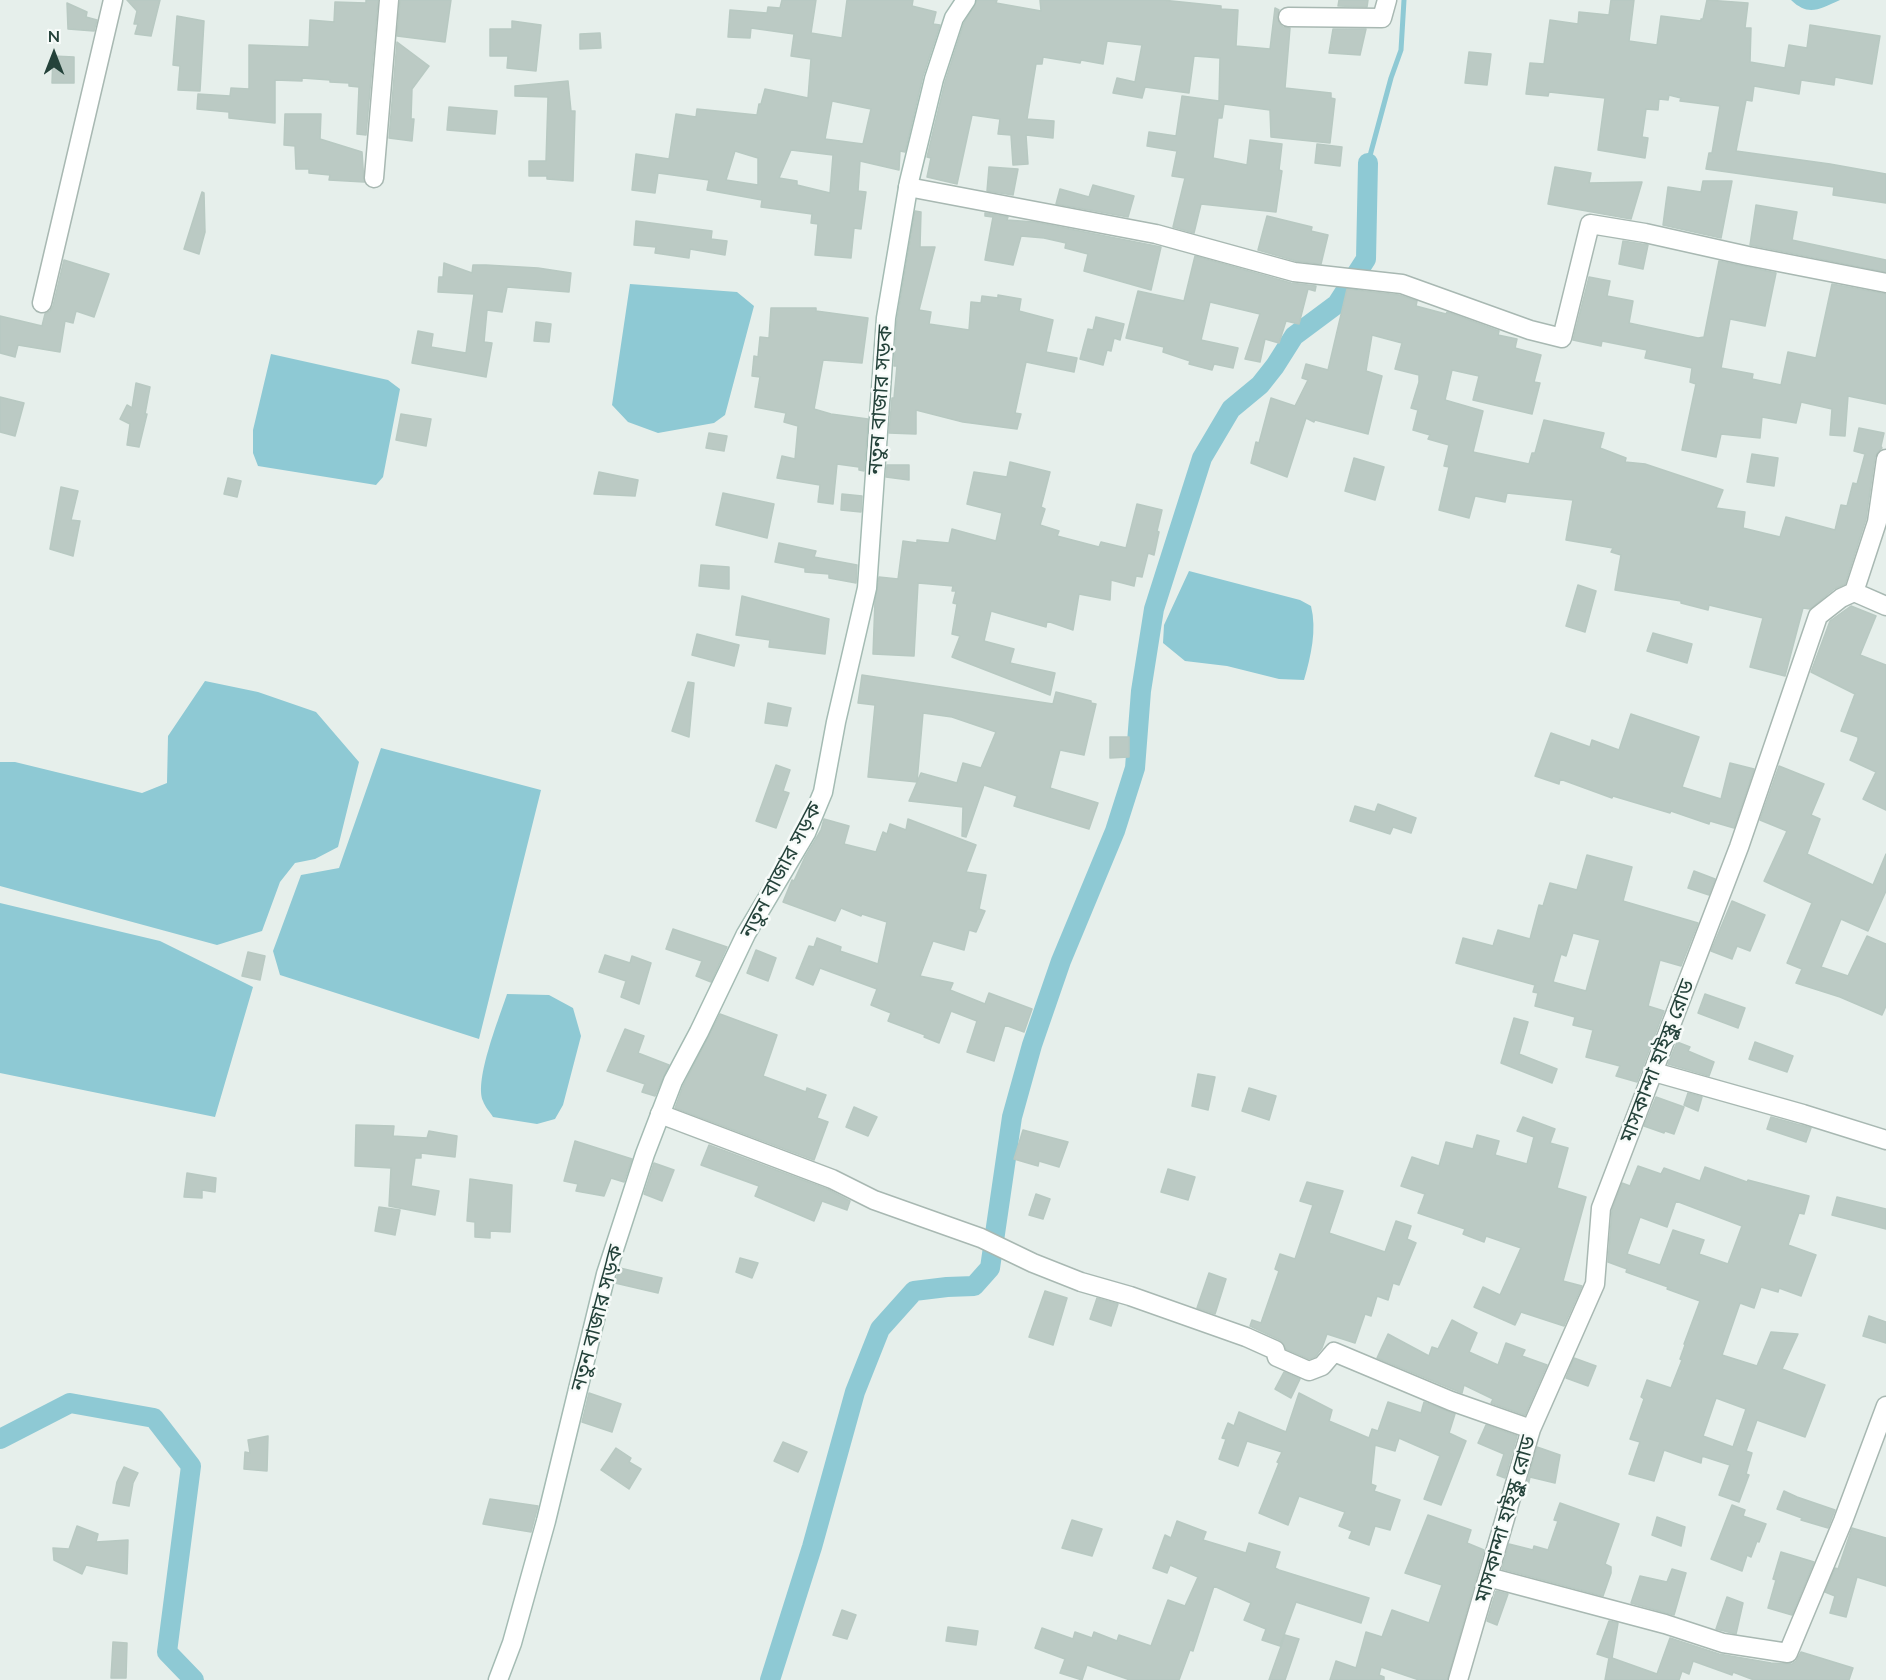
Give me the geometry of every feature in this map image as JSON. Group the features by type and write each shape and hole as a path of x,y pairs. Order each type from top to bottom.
{"street":[{"path":"42,303 113,0"},
{"path":"374,178 389,0"},
{"name":"নতুন বাজার সড়ক","path":"498,1680 512,1643 546,1521 606,1274 660,1114 673,1080 746,934 806,833 823,792 836,723 867,588 886,318 908,187 934,79 954,18 966,0"},
{"path":"1288,17 1383,18 1387,0"},
{"path":"908,187 1156,234 1294,272 1402,284 1530,330 1562,338 1590,224 1645,233 1886,283"},
{"path":"1886,459 1877,522 1854,592 1886,606"},
{"name":"মাসকান্দা হাইস্কুল রোড","path":"1458,1680 1531,1429 1595,1284 1601,1208 1739,847 1818,616 1840,598 1854,592"},
{"path":"1654,1072 1886,1140"},
{"path":"660,1114 832,1179 874,1200 981,1238 1033,1263 1246,1337 1275,1350 1277,1357 1309,1371 1322,1366 1334,1352 1451,1401 1531,1429"},
{"path":"1488,1577 1665,1624 1723,1643 1788,1653 1843,1521 1886,1406"}],"water":[{"path":"1791,0 1840,0 1809,10"},
{"path":"630,284 737,292 754,306 725,415 714,423 658,433 628,422 612,405"},
{"path":"271,354 388,380 400,389 383,477 376,485 258,466 253,453 253,430"},
{"path":"1189,571 1300,600 1311,606 1313,634 1304,680 1279,679 1227,666 1185,661 1163,643 1164,625"},
{"path":"205,681 258,692 316,712 359,762 338,847 315,859 295,863 280,882 262,931 217,945 0,886 0,762 15,762 142,793 167,783 168,736"},
{"path":"381,748 541,790 479,1039 280,975 273,951 301,875 339,868"},
{"path":"0,903 160,941 253,987 215,1117 0,1073"},
{"path":"507,994 549,995 573,1008 581,1036 563,1105 555,1119 537,1124 493,1117 483,1101 481,1091 485,1064"}],"building":[{"path":"127,0 160,0 151,36 135,34 138,24 134,24 137,11"},
{"path":"366,0 378,0 366,135 357,134 359,87 349,86 349,83 330,82 330,80 302,78 302,81 275,80 275,123 229,118 229,112 197,109 198,94 230,96 231,88 249,89 249,45 309,47 310,20 334,22 335,2 366,3"},
{"path":"400,0 451,0 445,42 397,36"},
{"path":"782,0 816,0 811,33 842,38 847,0 913,0 912,6 936,12 933,24 940,25 923,76 905,152 900,151 899,170 860,161 858,191 866,192 861,229 854,228 851,258 815,255 818,224 811,223 812,214 761,207 762,200 707,190 709,180 658,173 655,193 632,190 636,154 669,159 676,114 696,117 697,109 757,115 765,89 808,98 811,59 791,56 794,34 751,28 750,38 728,37 730,10 767,13 768,7 780,8","holes":["832,101 871,109 863,144 825,139","791,150 833,155 830,193 797,185 797,181 779,178","735,151 758,158 758,185 726,180"]},
{"path":"977,0 997,0 996,3 1041,11 1040,0 1162,0 1221,6 1221,9 1238,10 1236,46 1270,49 1275,8 1279,10 1277,16 1279,23 1283,27 1290,28 1285,88 1331,93 1331,98 1335,99 1330,143 1271,137 1270,110 1224,104 1222,118 1218,118 1213,158 1247,165 1250,140 1282,144 1279,170 1282,171 1276,212 1201,204 1194,233 1173,227 1185,178 1172,176 1177,151 1147,146 1149,132 1176,136 1182,96 1219,101 1220,58 1194,56 1189,93 1145,87 1142,98 1113,93 1117,78 1135,82 1142,45 1107,41 1103,64 1043,57 1042,64 1036,64 1027,119 1054,121 1053,138 1026,135 1028,164 1013,165 1011,135 998,134 1000,119 972,115 957,184 927,177 931,158 927,157 945,82 964,23"},
{"path":"1339,0 1368,0 1367,7 1338,6"},
{"path":"1611,0 1634,0 1629,41 1657,45 1661,16 1701,21 1707,0 1748,3 1745,28 1751,28 1750,62 1785,68 1789,45 1807,48 1810,25 1880,36 1872,84 1835,77 1834,85 1801,80 1799,94 1754,86 1752,101 1746,100 1736,151 1886,174 1886,203 1833,195 1834,187 1706,169 1709,153 1712,153 1720,106 1680,101 1681,98 1669,95 1668,100 1659,99 1658,110 1646,109 1642,137 1648,138 1645,158 1598,150 1605,98 1549,92 1548,96 1526,94 1530,63 1544,64 1550,20 1578,24 1579,12 1609,15"},
{"path":"67,3 87,12 86,17 97,20 94,31 68,29"},
{"path":"177,16 204,21 200,91 178,90 180,66 173,65"},
{"path":"512,21 541,25 536,71 507,68 508,56 490,56 490,29 512,29"},
{"path":"1333,29 1366,29 1360,55 1329,53"},
{"path":"600,33 601,48 580,49 580,34"},
{"path":"397,42 429,66 412,89 411,119 414,119 412,141 389,138"},
{"path":"1469,52 1491,54 1487,85 1465,83"},
{"path":"53,56 74,57 74,83 52,83"},
{"path":"568,81 571,111 575,111 573,181 547,179 547,176 529,176 529,161 546,161 548,97 515,96 515,86"},
{"path":"449,107 497,111 495,134 447,130"},
{"path":"285,114 321,114 320,139 362,152 364,182 329,180 330,175 309,173 309,169 296,169 295,146 284,145"},
{"path":"1317,144 1342,147 1340,166 1315,163"},
{"path":"989,167 1018,169 1013,195 987,191"},
{"path":"1555,167 1591,173 1589,183 1642,182 1631,219 1548,204"},
{"path":"1703,181 1732,181 1721,238 1663,225 1668,187 1701,192"},
{"path":"1093,185 1134,196 1128,217 1056,204 1060,189 1089,197"},
{"path":"202,192 204,193 205,232 199,254 184,249"},
{"path":"1756,205 1797,212 1792,240 1886,260 1886,272 1750,245"},
{"path":"915,211 921,212 920,247 935,247 919,310 931,312 929,324 969,330 971,302 981,303 982,296 998,298 998,295 1021,299 1019,311 1053,320 1046,352 1077,358 1074,372 1026,362 1015,413 1021,414 1017,429 963,422 916,410 916,434 889,433 897,366 894,366 897,319"},
{"path":"985,213 1008,217 1007,220 1034,222 1161,247 1151,290 1084,271 1088,254 1065,248 1066,243 1044,238 1021,236 1013,265 985,260 993,217 985,216"},
{"path":"1267,216 1312,227 1311,231 1328,235 1321,264 1296,261 1258,250"},
{"path":"636,221 712,231 711,239 727,241 725,255 690,249 689,258 655,253 656,247 634,245"},
{"path":"1623,241 1648,245 1643,269 1619,264"},
{"path":"1195,256 1291,283 1316,286 1315,291 1308,289 1299,324 1286,321 1279,343 1265,339 1260,362 1245,359 1260,314 1210,302 1201,340 1238,348 1233,368 1214,364 1212,370 1189,364 1190,361 1163,352 1164,347 1126,338 1138,291 1184,301"},
{"path":"64,260 109,274 94,317 76,311 73,323 65,321 60,352 18,345 15,357 0,353 0,316 42,326 45,314 53,306"},
{"path":"1719,261 1776,273 1765,326 1730,319 1721,368 1753,374 1752,379 1781,385 1788,352 1816,358 1832,284 1886,294 1886,404 1848,396 1845,436 1830,435 1832,409 1801,402 1796,423 1762,417 1760,438 1721,434 1716,457 1682,450 1696,384 1690,382 1692,368 1645,358 1647,350 1602,341 1601,346 1573,340 1589,277 1610,281 1607,296 1633,301 1629,323 1698,338 1704,337"},
{"path":"444,263 472,273 473,265 486,265 538,268 571,273 569,292 507,287 502,312 487,310 484,342 492,343 486,377 412,363 418,331 433,334 431,347 466,353 474,294 438,292 439,277 443,277"},
{"path":"1347,289 1399,295 1417,301 1416,306 1446,314 1447,312 1499,331 1498,335 1517,339 1515,348 1541,355 1534,382 1540,383 1532,414 1473,400 1479,376 1452,370 1445,400 1483,411 1473,452 1529,464 1532,453 1535,453 1544,420 1604,433 1600,448 1626,458 1625,462 1645,464 1723,490 1716,508 1745,512 1743,528 1780,537 1786,517 1835,530 1841,505 1847,506 1853,483 1857,484 1865,454 1854,451 1859,428 1884,433 1882,448 1875,457 1866,519 1845,584 1834,589 1810,609 1803,608 1785,676 1750,667 1763,618 1709,605 1708,610 1681,603 1681,601 1615,590 1621,555 1611,552 1613,548 1566,540 1573,500 1507,493 1505,502 1475,496 1469,518 1439,510 1449,467 1444,466 1449,445 1428,439 1430,435 1413,430 1418,410 1411,408 1419,375 1395,369 1402,343 1372,335 1366,371 1382,376 1368,434 1315,420 1314,422 1306,418 1287,477 1251,463 1271,398 1295,406 1308,380 1302,378 1306,364 1328,370"},
{"path":"771,308 816,308 816,311 868,318 862,363 823,360 814,409 831,414 868,419 864,471 859,470 859,467 837,464 833,504 818,502 820,485 777,478 782,456 795,459 798,426 784,422 786,413 755,407 760,377 752,376 754,356 758,357 760,337 769,338"},
{"path":"1096,317 1124,324 1120,340 1114,338 1111,351 1107,350 1103,365 1080,359 1088,329 1093,330"},
{"path":"536,322 551,324 549,342 534,341"},
{"path":"136,383 150,387 145,414 147,414 139,447 127,445 130,424 120,419 127,405 132,408"},
{"path":"0,397 24,403 15,436 0,432"},
{"path":"401,414 431,419 426,446 396,440"},
{"path":"709,433 727,436 724,451 706,448"},
{"path":"1752,454 1778,458 1774,486 1747,482"},
{"path":"1354,458 1384,467 1375,500 1345,491"},
{"path":"1010,462 1050,472 1041,507 1045,509 1040,525 1059,531 1057,536 1099,547 1101,542 1126,548 1137,504 1162,510 1154,555 1148,553 1142,577 1136,576 1134,586 1111,580 1110,600 1079,594 1073,630 1047,621 1046,627 991,611 984,641 1014,649 1010,663 1055,673 1050,695 952,657 960,636 952,634 957,604 953,603 956,591 952,591 953,586 918,583 914,656 873,654 875,601 879,577 898,579 903,541 949,543 952,529 996,541 1002,513 967,504 974,472 1007,477"},
{"path":"887,465 909,465 909,480 886,477"},
{"path":"599,472 638,480 635,496 594,494"},
{"path":"228,478 241,481 237,497 224,494"},
{"path":"61,487 78,491 71,520 80,521 73,556 50,549"},
{"path":"723,493 774,504 767,538 716,525"},
{"path":"842,494 862,496 861,512 841,510"},
{"path":"779,543 816,551 814,557 857,565 856,583 829,578 829,574 805,572 805,568 775,562"},
{"path":"701,565 729,567 729,589 699,586"},
{"path":"1578,585 1596,591 1585,632 1566,626"},
{"path":"742,596 829,619 825,654 769,647 770,640 736,635"},
{"path":"1851,606 1876,616 1860,655 1886,665 1886,810 1863,799 1876,772 1850,760 1858,737 1841,731 1855,694 1811,672 1830,621"},
{"path":"1653,633 1692,644 1687,663 1647,651"},
{"path":"697,634 739,645 734,666 692,655"},
{"path":"862,675 1053,704 1056,692 1096,704 1084,755 1060,750 1050,788 1098,803 1089,829 1014,806 1017,796 984,785 966,837 962,836 963,807 909,801 921,773 957,783 963,763 981,768 996,732 952,717 923,713 917,782 868,777 875,705 858,703"},
{"path":"688,682 694,683 689,737 672,731"},
{"path":"768,703 791,708 787,726 765,723"},
{"path":"1631,714 1699,737 1682,787 1721,799 1730,763 1754,769 1734,828 1710,821 1709,824 1671,811 1670,813 1613,796 1612,798 1560,779 1559,784 1535,776 1551,733 1590,747 1592,740 1619,750"},
{"path":"1110,737 1129,737 1129,757 1110,758"},
{"path":"776,765 790,770 783,791 789,793 776,828 756,821"},
{"path":"1779,766 1824,784 1811,815 1820,819 1807,854 1873,885 1886,854 1886,891 1868,931 1841,919 1821,967 1848,976 1867,936 1886,944 1886,1006 1882,1015 1840,997 1796,983 1802,969 1787,963 1812,903 1764,881 1787,831 1760,820"},
{"path":"1378,804 1416,818 1411,833 1393,827 1390,834 1350,821 1355,806 1375,812"},
{"path":"824,819 849,826 844,844 876,852 883,832 887,834 890,824 906,830 908,819 976,845 966,872 986,875 979,909 985,911 976,932 969,930 964,950 933,941 920,976 953,983 950,990 985,1004 989,993 1032,1009 1024,1032 1005,1025 994,1061 967,1052 977,1021 951,1011 939,1043 924,1037 925,1035 888,1021 891,1013 871,1005 877,989 820,968 813,985 796,978 809,946 814,947 817,938 841,947 840,951 878,964 887,922 862,914 861,916 841,908 835,921 783,902 792,880 794,881 821,830"},
{"path":"1587,855 1632,867 1623,901 1698,923 1681,966 1660,960 1648,1006 1664,1011 1637,1082 1616,1076 1620,1066 1586,1057 1593,1030 1573,1025 1575,1017 1535,1006 1538,993 1533,992 1535,985 1456,963 1463,938 1493,946 1498,930 1530,939 1539,905 1543,906 1550,883 1577,890","holes":["1573,933 1600,940 1586,991 1553,982 1561,954 1566,956"]},
{"path":"1694,871 1715,879 1709,895 1688,888"},
{"path":"1732,901 1765,915 1750,951 1737,946 1732,959 1711,951"},
{"path":"673,929 727,947 711,982 696,976 702,961 666,949"},
{"path":"756,950 776,958 768,981 747,973"},
{"path":"248,952 265,956 260,980 242,976"},
{"path":"605,955 630,963 632,956 651,963 639,1004 621,997 626,981 599,972"},
{"path":"1705,994 1745,1008 1738,1028 1698,1013"},
{"path":"720,1014 777,1035 763,1076 806,1092 807,1088 826,1095 817,1118 828,1122 814,1160 675,1108 683,1086"},
{"path":"1514,1018 1528,1022 1519,1054 1557,1069 1552,1083 1501,1063"},
{"path":"625,1029 644,1036 638,1053 669,1065 655,1096 642,1092 645,1084 607,1071"},
{"path":"1677,1042 1690,1047 1688,1051 1714,1062 1709,1076 1668,1064"},
{"path":"1755,1042 1793,1056 1787,1072 1749,1059"},
{"path":"1198,1074 1215,1077 1208,1110 1192,1106"},
{"path":"1249,1088 1276,1096 1269,1120 1242,1111"},
{"path":"1688,1093 1702,1097 1698,1111 1684,1105"},
{"path":"1656,1097 1684,1107 1674,1134 1644,1126"},
{"path":"854,1107 877,1117 868,1136 846,1127"},
{"path":"1523,1117 1555,1129 1550,1143 1568,1148 1557,1188 1586,1197 1563,1281 1582,1286 1564,1326 1521,1312 1515,1325 1474,1307 1483,1287 1500,1295 1521,1248 1486,1236 1484,1242 1463,1234 1465,1229 1418,1213 1425,1194 1401,1186 1412,1157 1439,1166 1446,1142 1473,1149 1477,1135 1499,1141 1495,1155 1527,1164 1534,1137 1517,1131"},
{"path":"1771,1117 1811,1128 1806,1142 1767,1129"},
{"path":"356,1125 394,1126 393,1136 427,1138 429,1131 457,1136 455,1157 421,1153 421,1158 415,1158 411,1186 439,1191 435,1215 389,1206 391,1168 355,1166"},
{"path":"1023,1130 1068,1142 1059,1167 1039,1161 1038,1166 1014,1159"},
{"path":"575,1141 632,1159 624,1182 611,1178 604,1196 576,1191 578,1184 564,1181"},
{"path":"709,1145 827,1189 850,1201 847,1210 822,1201 814,1221 755,1196 759,1186 701,1165"},
{"path":"654,1163 674,1170 662,1201 644,1194"},
{"path":"1638,1166 1661,1174 1664,1168 1700,1181 1705,1167 1747,1182 1748,1180 1809,1196 1804,1214 1799,1213 1788,1245 1816,1255 1801,1296 1779,1288 1778,1292 1761,1287 1754,1308 1740,1303 1722,1355 1757,1366 1771,1332 1798,1334 1782,1369 1825,1385 1805,1437 1757,1420 1746,1451 1752,1453 1746,1474 1749,1475 1739,1502 1719,1495 1730,1465 1702,1456 1701,1463 1664,1450 1654,1481 1629,1474 1640,1442 1630,1439 1644,1399 1641,1397 1647,1380 1671,1388 1700,1301 1626,1272 1627,1269 1608,1262 1612,1210 1622,1183 1630,1186","holes":["1676,1201 1742,1226 1728,1264 1699,1254 1704,1240 1673,1230 1660,1265 1627,1254 1640,1217 1667,1227","1716,1398 1746,1409 1733,1447 1703,1436"]},
{"path":"1168,1169 1195,1177 1188,1200 1161,1192"},
{"path":"187,1173 216,1178 215,1192 202,1190 202,1198 184,1197"},
{"path":"470,1179 512,1185 510,1232 490,1231 490,1238 475,1237 475,1222 467,1221"},
{"path":"1307,1182 1343,1191 1329,1233 1385,1252 1396,1221 1411,1226 1407,1239 1416,1243 1399,1285 1393,1283 1388,1300 1377,1296 1371,1316 1365,1314 1355,1343 1327,1334 1322,1348 1315,1357 1309,1359 1286,1349 1280,1340 1250,1326 1252,1320 1261,1323 1279,1271 1275,1269 1280,1254 1295,1259 1313,1205 1300,1201"},
{"path":"1036,1194 1050,1199 1043,1219 1029,1215"},
{"path":"1837,1197 1886,1209 1886,1229 1832,1215"},
{"path":"379,1207 400,1210 395,1235 375,1231"},
{"path":"740,1258 758,1263 752,1278 736,1272"},
{"path":"620,1268 662,1278 658,1293 615,1283"},
{"path":"1209,1273 1226,1279 1215,1314 1197,1308"},
{"path":"1045,1291 1067,1298 1053,1345 1029,1337"},
{"path":"1097,1298 1118,1304 1111,1326 1090,1319"},
{"path":"1869,1316 1886,1322 1886,1343 1863,1336"},
{"path":"1452,1320 1477,1333 1469,1352 1498,1365 1506,1343 1525,1350 1522,1356 1547,1365 1525,1415 1491,1403 1493,1399 1464,1385 1462,1393 1377,1358 1388,1334 1429,1356 1432,1347 1438,1349"},
{"path":"1574,1358 1596,1366 1588,1386 1566,1378"},
{"path":"1284,1372 1300,1379 1291,1398 1275,1389"},
{"path":"589,1393 621,1404 612,1432 582,1422"},
{"path":"1299,1393 1332,1410 1329,1421 1369,1438 1372,1429 1378,1431 1388,1402 1421,1413 1424,1402 1455,1414 1449,1433 1466,1441 1441,1505 1424,1499 1440,1456 1399,1438 1395,1451 1375,1445 1371,1484 1376,1486 1374,1491 1400,1500 1390,1530 1375,1526 1369,1545 1349,1538 1352,1531 1339,1526 1345,1512 1299,1496 1288,1525 1259,1513 1282,1452 1247,1441 1238,1466 1219,1459 1226,1439 1222,1438 1228,1423 1234,1426 1239,1412 1286,1432"},
{"path":"1486,1425 1517,1436 1505,1478 1497,1475 1504,1454 1478,1443"},
{"path":"268,1436 267,1471 244,1469 245,1452 250,1453 248,1440"},
{"path":"783,1442 807,1452 798,1472 774,1461"},
{"path":"1537,1447 1560,1455 1555,1483 1530,1477 1528,1486 1526,1486"},
{"path":"616,1448 631,1458 629,1462 641,1469 629,1489 601,1470"},
{"path":"124,1467 138,1473 133,1483 129,1506 113,1503 117,1482"},
{"path":"1784,1491 1835,1510 1828,1528 1801,1520 1802,1518 1777,1509"},
{"path":"490,1499 538,1506 531,1532 483,1524"},
{"path":"1560,1503 1619,1524 1605,1564 1611,1567 1611,1573 1603,1596 1502,1569 1509,1544 1533,1550 1534,1546 1548,1550 1558,1521 1554,1520"},
{"path":"1732,1505 1745,1510 1743,1516 1766,1524 1751,1557 1747,1555 1742,1571 1711,1559"},
{"path":"1428,1515 1471,1530 1467,1543 1484,1550 1447,1680 1419,1680 1381,1667 1379,1675 1384,1677 1384,1680 1330,1680 1336,1661 1356,1668 1366,1632 1382,1637 1392,1610 1429,1623 1442,1585 1405,1573"},
{"path":"1657,1517 1685,1527 1681,1546 1652,1535"},
{"path":"1072,1520 1102,1529 1092,1556 1062,1548"},
{"path":"1177,1521 1206,1532 1203,1540 1246,1553 1249,1543 1280,1552 1275,1568 1369,1598 1361,1623 1296,1602 1280,1646 1262,1640 1266,1629 1244,1620 1251,1603 1214,1586 1193,1651 1190,1650 1179,1680 1130,1680 1087,1665 1082,1680 1060,1673 1065,1659 1035,1648 1042,1628 1073,1639 1075,1632 1092,1638 1094,1632 1117,1641 1119,1635 1151,1646 1168,1600 1185,1606 1198,1577 1170,1565 1167,1573 1153,1568 1165,1535 1171,1538"},
{"path":"77,1526 98,1534 96,1542 128,1540 127,1574 86,1565 82,1574 54,1560 53,1548 69,1549"},
{"path":"1852,1528 1886,1538 1886,1586 1857,1577 1846,1617 1830,1613 1835,1596 1825,1592 1835,1568 1838,1569"},
{"path":"1781,1552 1814,1562 1792,1615 1768,1608"},
{"path":"1672,1569 1686,1573 1674,1615 1631,1603 1640,1576 1667,1582"},
{"path":"1496,1591 1508,1594 1497,1625 1487,1621"},
{"path":"1727,1597 1743,1603 1736,1634 1716,1629"},
{"path":"842,1610 856,1615 847,1639 833,1635"},
{"path":"1609,1621 1618,1623 1612,1658 1657,1674 1670,1638 1719,1654 1771,1663 1792,1664 1801,1652 1853,1668 1849,1680 1754,1680 1693,1661 1689,1674 1682,1671 1679,1680 1605,1680 1609,1658 1597,1654"},
{"path":"948,1627 978,1631 976,1645 946,1641"},
{"path":"1285,1635 1299,1639 1285,1680 1269,1680"},
{"path":"113,1642 127,1643 126,1678 111,1678"}],"waterway":[{"path":"1368,163 1401,50 1404,0"},
{"path":"770,1680 812,1547 855,1392 880,1329 914,1291 974,1286 990,1268 1012,1117 1032,1045 1061,961 1115,831 1135,768 1141,691 1154,609 1202,458 1231,409 1260,385 1294,336 1337,304 1366,259 1368,163"},
{"path":"0,1439 70,1403 154,1418 191,1466 167,1652 194,1680"}]}
